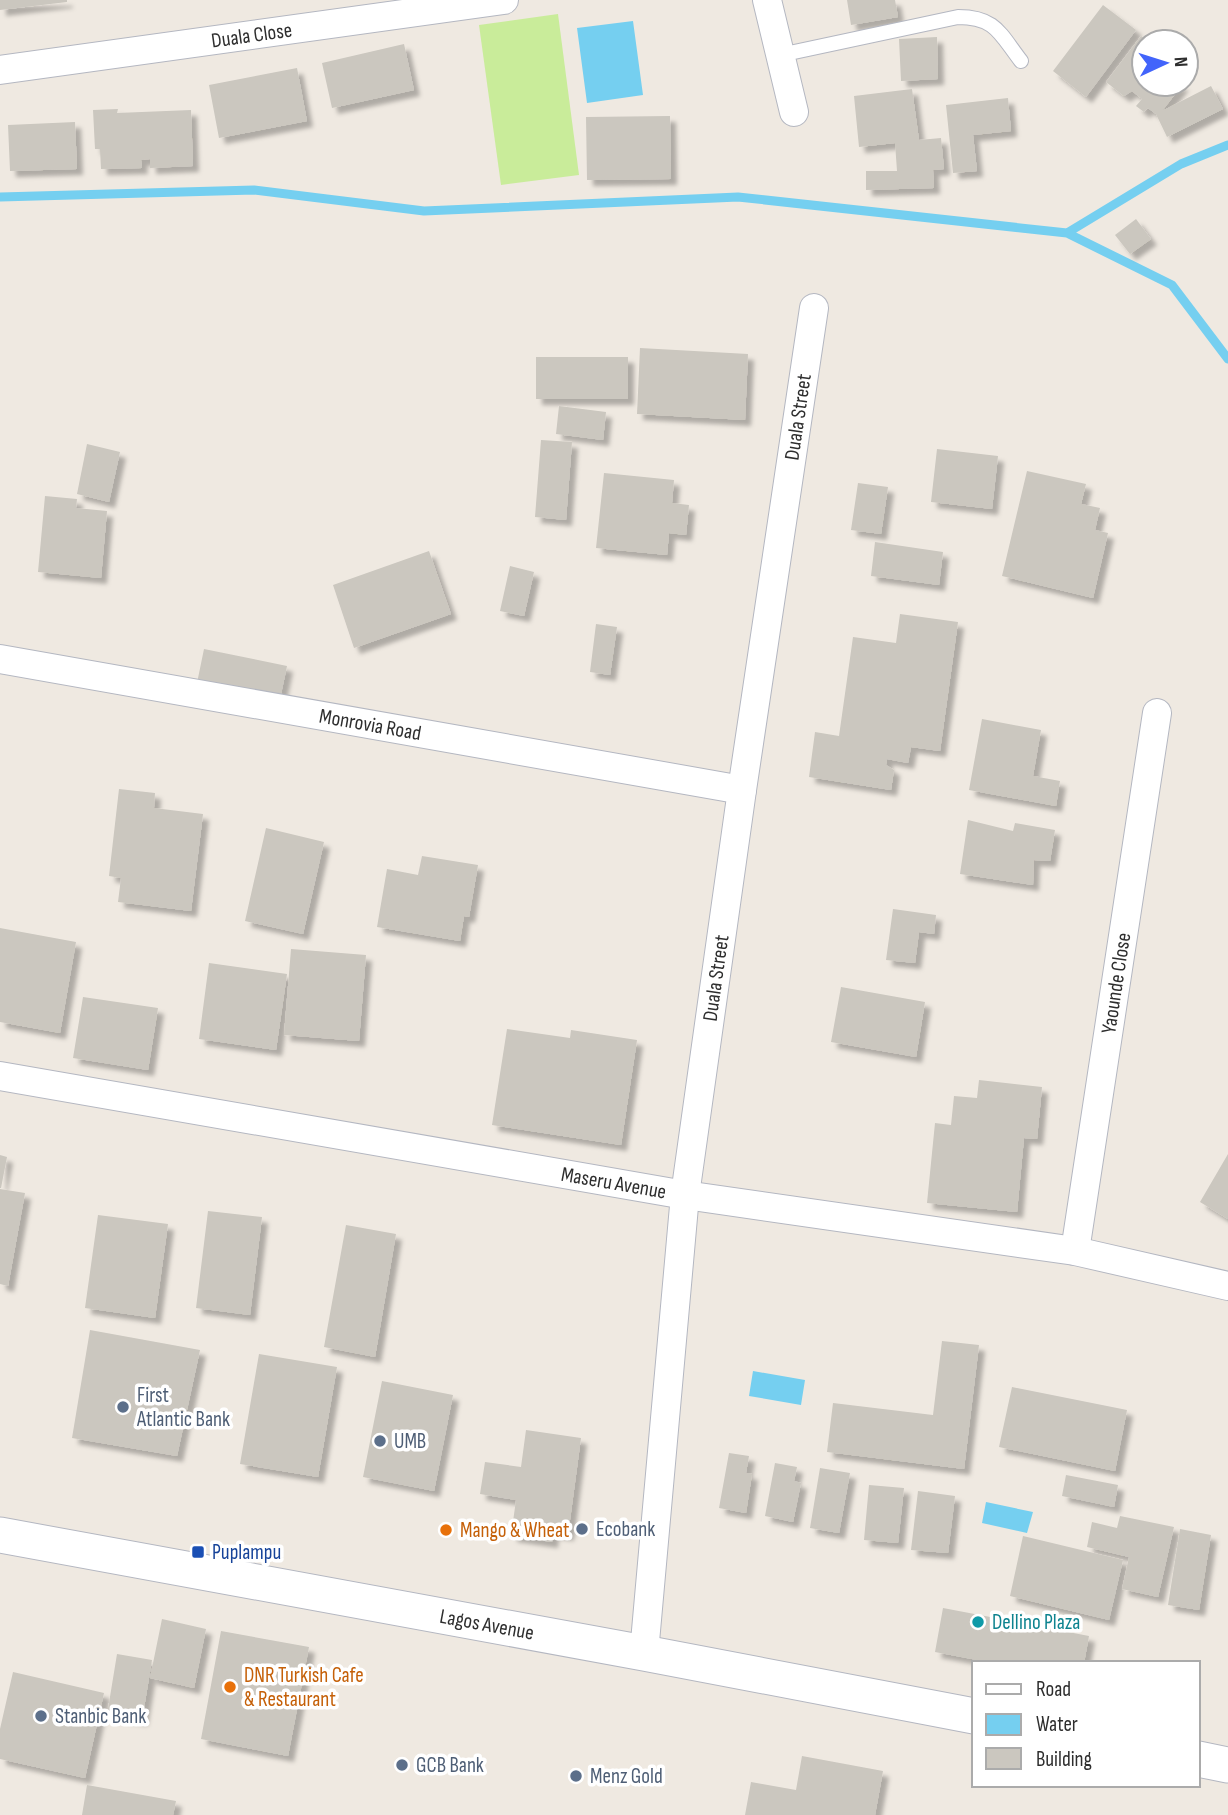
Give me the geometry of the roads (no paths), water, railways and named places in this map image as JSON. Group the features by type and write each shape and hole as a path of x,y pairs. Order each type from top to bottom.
{"street":[{"name":"Duala Close","path":"0,71 504,0"},
{"path":"767,0 794,112"},
{"name":"Duala Street","path":"644,1653 685,1195 814,308"},
{"name":"Monrovia Road","path":"0,659 742,790"},
{"name":"Yaounde Close","path":"1075,1251 1157,713"},
{"name":"Maseru Avenue","path":"0,1076 685,1195 1075,1251 1228,1286"},
{"name":"Lagos Avenue","path":"0,1535 972,1716"},
{"path":"1200,1759 1228,1765"}],"lane":[{"path":"780,55 958,18 978,17 992,24 1021,61"}],"water":[{"path":"633,21 643,95 587,103 577,28"},
{"path":"753,1371 805,1380 801,1405 749,1396"},
{"path":"986,1502 1033,1512 1027,1533 982,1523"}],"waterway":[{"path":"0,197 254,190 424,211 738,197 1067,233 1181,164 1228,145"},
{"path":"1067,233 1172,285 1228,359"}],"place":[{"name":"First Atlantic Bank","path":"123,1407"},
{"name":"UMB","path":"380,1441"},
{"name":"Ecobank","path":"582,1529"},
{"name":"Mango & Wheat","path":"446,1530"},
{"name":"Puplampu","path":"198,1552"},
{"name":"Dellino Plaza","path":"978,1622"},
{"name":"DNR Turkish Cafe & Restaurant","path":"230,1687"},
{"name":"Stanbic Bank","path":"41,1716"},
{"name":"GCB Bank","path":"402,1765"},
{"name":"Menz Gold","path":"576,1776"}]}
